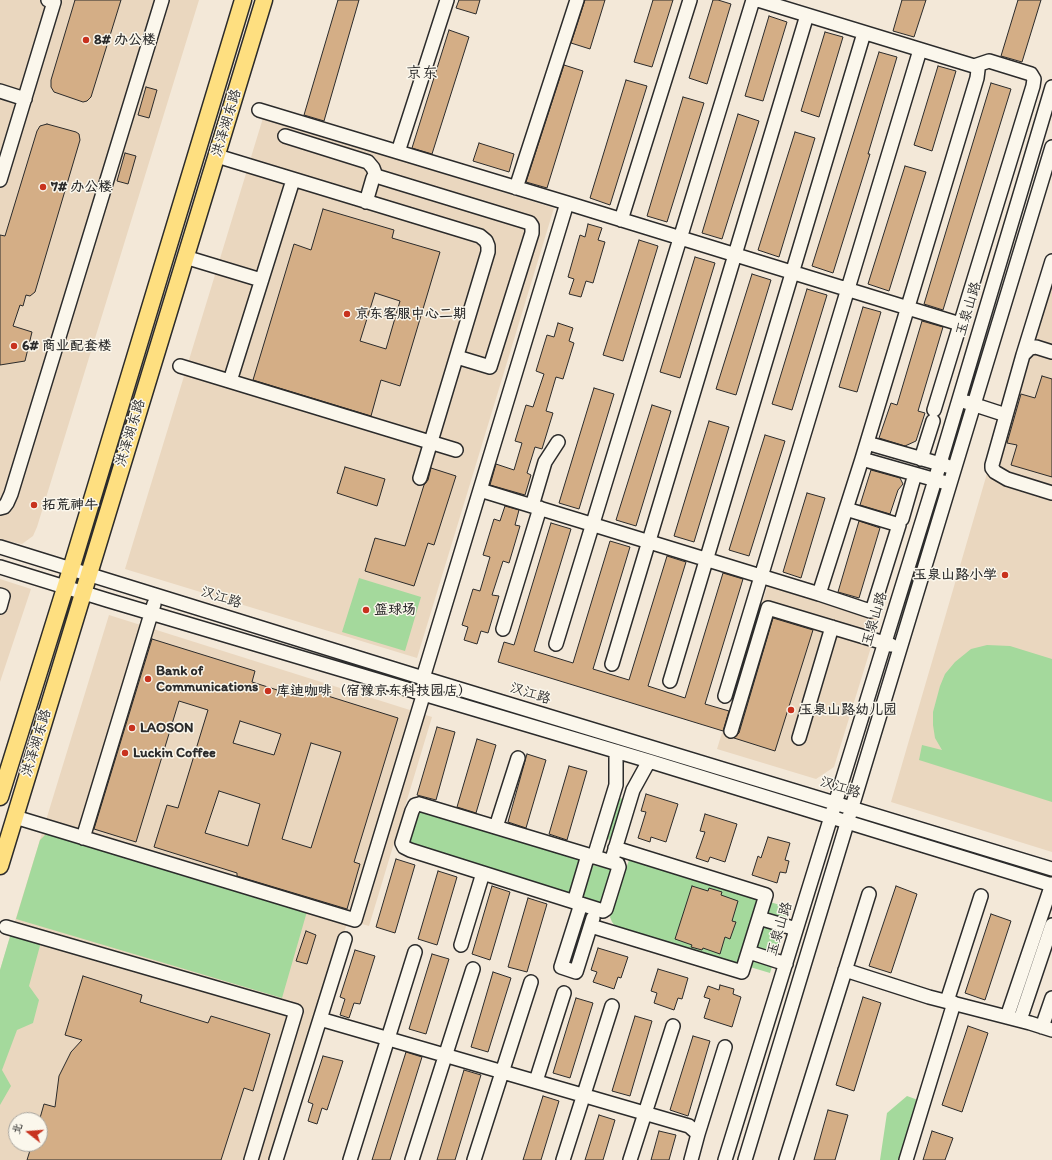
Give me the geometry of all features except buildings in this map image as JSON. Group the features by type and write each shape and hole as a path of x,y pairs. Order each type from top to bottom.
{"main road":[{"name":"洪泽湖东路","path":"0,797 71,569 243,0"},
{"name":"洪泽湖东路","path":"0,866 264,0"}],"street":[{"path":"0,180 54,2 48,0"},
{"path":"0,508 4,507 11,494 162,0"},
{"path":"398,152 447,0"},
{"path":"516,188 577,0"},
{"path":"621,220 690,0"},
{"path":"556,644 753,0"},
{"path":"758,0 974,66 978,70 977,78 908,308 819,594"},
{"path":"612,664 807,15"},
{"path":"670,681 864,32"},
{"path":"725,696 920,50"},
{"path":"921,459 1034,79 1031,74 989,61 974,66"},
{"name":"玉泉山路","path":"725,1160 935,480 1052,86"},
{"path":"0,91 25,98"},
{"path":"259,110 960,324"},
{"path":"285,136 368,162 373,168 376,176"},
{"path":"745,1160 954,468 1048,173 1052,147"},
{"path":"216,156 480,236 486,241 488,252 420,478"},
{"path":"1028,167 1048,173"},
{"path":"366,202 373,178 376,176"},
{"path":"376,176 530,223 532,226 532,233 490,367 457,357"},
{"path":"230,381 293,180"},
{"path":"15,817 355,920 424,694 425,679 480,490 567,203"},
{"path":"185,257 262,280"},
{"path":"1052,261 1023,355 992,465 992,468 998,475 1052,493"},
{"path":"1023,355 1030,348 1052,352"},
{"path":"180,366 456,450"},
{"path":"958,400 1006,415"},
{"path":"503,630 536,507 545,462 558,442"},
{"path":"867,443 954,468"},
{"path":"862,459 950,484"},
{"path":"902,519 915,474"},
{"path":"480,490 870,611 873,608 899,525 846,509"},
{"name":"汉江路","path":"0,547 425,679 1052,869"},
{"path":"0,566 151,613 616,751 847,823 1052,884 1029,973 1013,1018"},
{"path":"0,595 3,596 0,607"},
{"path":"83,838 157,596"},
{"path":"731,731 768,608 901,647"},
{"path":"799,738 832,627"},
{"path":"596,909 576,972 562,967 591,856 616,785 616,751"},
{"path":"496,827 518,758"},
{"path":"611,862 633,790 649,761"},
{"path":"419,804 591,856 618,864 619,867 606,909 603,911 410,850 404,847 402,843 412,811 415,805 419,804"},
{"path":"591,926 742,972 759,918 766,895 615,848"},
{"path":"461,945 484,873"},
{"path":"786,1160 869,894"},
{"path":"906,1160 981,896"},
{"path":"759,918 796,929"},
{"path":"1029,973 1052,925"},
{"path":"6,927 296,1011 251,1160"},
{"path":"276,1160 345,939"},
{"path":"350,1160 415,952"},
{"path":"748,952 786,964"},
{"path":"412,1160 473,969"},
{"path":"845,970 929,997 1013,1018 1047,1029 1052,998"},
{"path":"474,1160 530,982"},
{"path":"536,1081 564,992"},
{"path":"564,1160 612,1006"},
{"path":"320,1019 689,1126 698,1134"},
{"path":"630,1160 672,1026"},
{"path":"691,1160 725,1047"}],"shaded area":[{"path":"0,0 199,0 37,527 33,536 22,544 0,540"},
{"path":"263,118 554,208 417,658 125,569"},
{"name":"玉泉山路小学","path":"1052,257 1052,852 891,802 1026,340"},
{"path":"0,579 31,589 0,682"},
{"name":"玉泉山路幼儿园","path":"768,584 880,618 834,767 816,779 717,749"},
{"path":"109,615 432,717 369,926 348,920 273,1160 0,1160 0,970"}],"green space":[{"path":"359,578 421,597 405,651 342,632"},
{"path":"987,645 1010,646 1052,659 1052,802 919,760 922,745 942,750 935,738 933,712 945,674 955,662 971,649"},
{"path":"620,798 626,800 613,841 607,839 606,836 617,799"},
{"path":"418,811 573,856 580,862 570,892 561,892 413,845 407,837"},
{"path":"51,829 308,908 282,998 16,919 40,840"},
{"path":"630,857 763,897 742,966 616,927 610,917"},
{"path":"592,865 610,869 612,871 603,901 600,903 582,895 589,867"},
{"path":"770,902 790,908 770,973 750,967"},
{"path":"11,933 41,942 29,986 39,1000 33,1023 17,1030 2,1070 11,1086 0,1105 0,970"},
{"path":"907,1096 918,1100 900,1160 880,1160 887,1113"}],"place":[{"name":"8# 办公楼","path":"86,40"},
{"name":"7# 办公楼","path":"43,187"},
{"name":"京东客服中心二期","path":"347,314"},
{"name":"6# 商业配套楼","path":"14,346"},
{"name":"拓荒神牛","path":"34,505"},
{"name":"玉泉山路小学","path":"1005,575"},
{"name":"篮球场","path":"366,610"},
{"name":"Bank of Communications","path":"148,679"},
{"name":"库迪咖啡（宿豫京东科技园店）","path":"268,691"},
{"name":"玉泉山路幼儿园","path":"791,710"},
{"name":"LAOSON","path":"132,728"},
{"name":"Luckin Coffee","path":"125,753"}],"district":[{"name":"京东","path":"422,74"}]}
